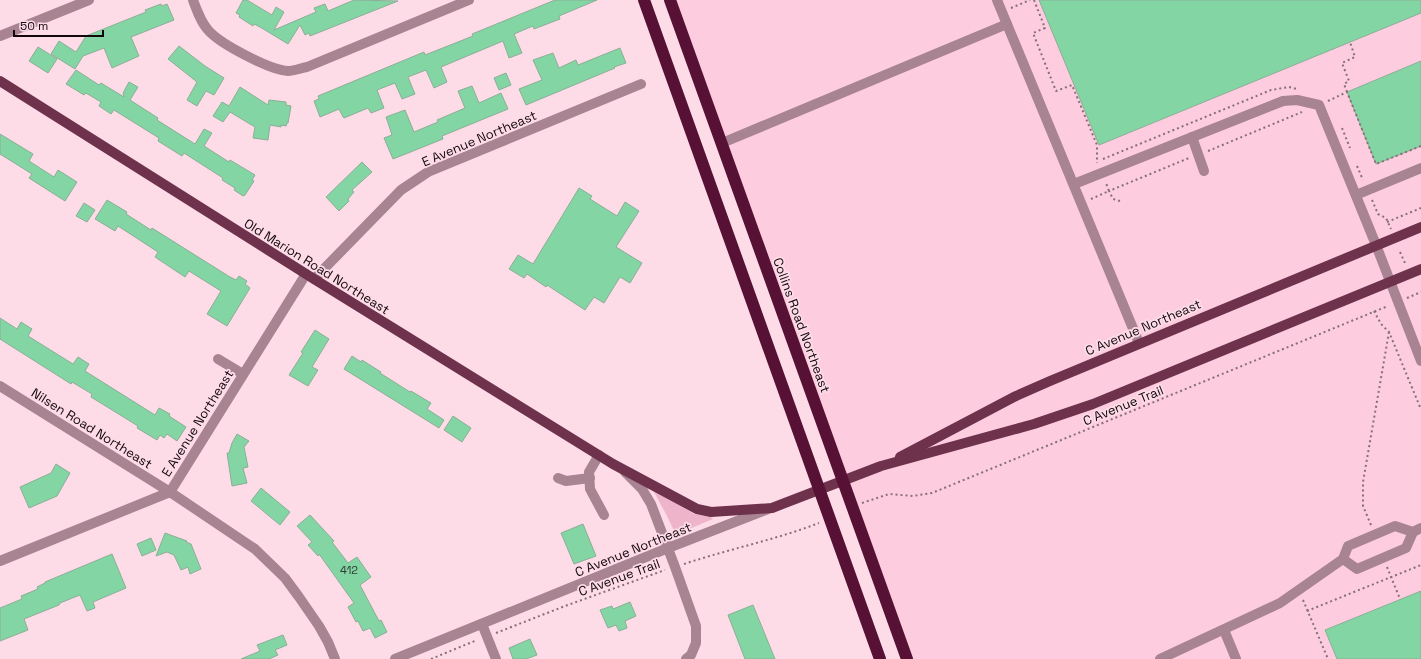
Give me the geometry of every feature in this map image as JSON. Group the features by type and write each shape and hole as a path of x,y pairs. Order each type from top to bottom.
{"highway":[{"path":"644,0 880,659"},
{"name":"Collins Road Northeast","path":"670,0 907,659"}],"main road":[{"name":"Old Marion Road Northeast","path":"0,81 310,277 622,469 697,509 711,512 772,508"},
{"name":"C Avenue Northeast","path":"772,508 881,466 1016,396 1139,343 1421,227"},
{"name":"C Avenue Northeast","path":"881,466 1034,424 1093,404 1421,269"}],"street":[{"path":"0,36 89,0"},
{"path":"193,0 199,16 209,31 222,41 264,64 277,69 290,71 307,67 469,0"},
{"path":"998,0 1139,343"},
{"path":"722,143 1007,24"},
{"name":"E Avenue Northeast","path":"0,561 170,492 243,374 310,277 401,190 428,172 641,84"},
{"path":"1074,184 1283,101 1297,100 1318,106 1356,195 1421,360"},
{"path":"1192,137 1204,171"},
{"path":"1356,195 1421,168"},
{"path":"218,359 243,374"},
{"name":"Nilsen Road Northeast","path":"0,386 170,492 255,549 285,578 319,626 335,659"},
{"path":"599,455 590,472 590,489 604,515"},
{"name":"Old Marion Road Northeast","path":"622,469 642,489 651,504 696,626 696,643 691,655 686,659"},
{"path":"558,478 566,481 590,478"},
{"name":"C Avenue Northeast","path":"396,659 668,548 772,508"},
{"path":"1160,659 1280,603 1343,559 1348,546 1395,526 1417,530 1406,548 1357,569 1343,559"},
{"path":"482,624 496,659"},
{"path":"1224,630 1236,659"}],"path":[{"path":"1002,11 1030,0"},
{"path":"1034,0 1045,28 1033,33 1056,91 1072,85 1097,145 1097,162 1100,168"},
{"path":"1350,42 1355,57 1342,63 1349,82 1344,84 1376,164 1421,146"},
{"path":"1097,162 1272,90 1289,87 1304,90"},
{"path":"1325,103 1347,92"},
{"path":"1105,180 1113,199 1120,201"},
{"path":"1091,199 1109,191"},
{"path":"1371,198 1378,214 1386,218 1391,230"},
{"path":"1387,222 1421,208"},
{"path":"1400,252 1405,263"},
{"path":"1406,298 1421,292"},
{"name":"C Avenue Trail","path":"869,500 889,494 913,496 932,493 1381,309"},
{"path":"1374,311 1389,332 1421,406"},
{"path":"1374,535 1364,506 1363,482 1389,332"},
{"name":"C Avenue Trail","path":"431,659 565,606 675,566 720,552 775,538 818,523"},
{"path":"1384,558 1400,599"},
{"path":"1307,611 1421,565"},
{"path":"1299,590 1328,659"}],"shaded area":[{"path":"670,0 1421,0 1421,659 907,659"},
{"path":"654,488 694,514 711,517 713,519 677,534 675,533 653,490"}],"building":[{"path":"243,0 247,0 272,15 276,7 284,12 274,30 316,12 314,8 325,4 328,11 354,0 398,1 310,36 309,33 305,35 300,25 288,44 260,27 254,24 253,26 239,17 240,15 236,13"},
{"path":"555,0 597,0 559,16 560,19 534,29 533,26 514,34 522,53 509,58 503,41 441,67 447,82 434,88 426,70 408,77 415,94 402,99 395,83 377,90 384,108 371,113 368,108 344,118 339,109 320,117 314,101 319,99 318,96 424,52 425,55 473,36 472,34"},
{"path":"1039,0 1421,0 1421,13 1099,145"},
{"path":"161,4 162,6 167,4 174,20 131,37 139,56 112,68 104,48 83,56 75,69 51,54 59,41 76,52 86,36 146,12 145,10"},
{"path":"179,46 205,66 224,78 214,95 206,91 197,106 187,100 197,82 168,59"},
{"path":"38,47 57,59 48,73 29,61"},
{"path":"620,48 626,63 526,105 519,89 542,80 533,60 553,53 559,68 576,60 578,65"},
{"path":"1421,61 1421,146 1376,164 1347,92"},
{"path":"76,70 99,85 101,83 124,97 123,93 129,82 138,87 130,100 158,118 157,120 195,144 204,129 212,133 204,146 229,162 230,160 255,175 252,180 254,181 245,195 243,196 234,190 235,188 222,180 223,178 184,153 182,156 158,141 159,138 114,110 111,114 99,106 101,102 86,93 84,95 66,84"},
{"path":"506,73 511,85 499,90 494,78"},
{"path":"472,86 479,103 501,93 508,109 442,136 443,139 393,159 384,138 392,135 386,117 405,110 414,132 465,108 458,91"},
{"path":"240,87 268,105 269,100 286,102 286,105 291,106 288,123 286,126 281,125 281,127 270,125 268,140 253,138 255,127 230,112 223,122 213,116 222,102 229,106"},
{"path":"0,134 33,154 29,161 54,177 58,170 77,182 65,201 29,178 32,174 0,154"},
{"path":"362,162 372,172 352,190 354,192 348,199 349,201 339,211 326,197"},
{"path":"579,188 592,196 590,199 617,216 625,202 639,211 616,247 642,263 630,283 620,277 604,303 594,297 585,310 547,285 546,287 527,274 524,278 509,269 518,255 533,264"},
{"path":"107,200 127,212 126,214 151,230 152,228 230,277 236,280 239,276 247,281 245,284 250,288 227,326 207,314 221,291 189,271 185,277 155,257 158,252 118,226 115,231 95,219"},
{"path":"84,203 95,210 87,222 76,216"},
{"path":"0,318 17,329 21,322 32,329 28,336 73,364 78,357 89,364 85,371 155,415 159,408 170,414 169,416 186,427 177,441 167,434 164,438 160,435 157,440 137,428 138,426 91,397 92,394 72,382 71,384 0,339"},
{"path":"315,330 329,339 312,367 318,370 308,386 289,375"},
{"path":"352,356 361,362 362,360 410,392 411,391 431,403 427,409 444,420 439,428 344,369"},
{"path":"453,416 471,428 462,442 444,430"},
{"path":"237,434 249,441 244,447 248,467 243,468 247,483 232,486 227,453 229,453"},
{"path":"56,464 70,473 57,496 29,508 20,487 51,473"},
{"path":"261,488 290,512 280,525 251,501"},
{"path":"310,515 334,541 332,542 348,563 357,557 371,577 360,585 379,621 381,620 387,632 375,638 370,628 363,631 358,621 356,622 348,607 354,603 319,554 318,556 308,545 312,542 297,526"},
{"path":"583,524 596,556 574,564 561,533"},
{"path":"165,533 187,541 186,542 191,544 201,569 190,574 188,567 181,570 174,555 167,552 156,556"},
{"path":"151,538 156,550 142,556 137,544"},
{"path":"112,554 126,588 93,602 95,608 87,611 80,595 60,603 59,605 24,619 28,630 0,641 0,608 22,599 21,596 38,589 37,587 45,582"},
{"path":"1421,591 1421,659 1337,659 1325,630"},
{"path":"630,602 636,616 625,621 627,628 619,631 616,625 608,628 600,610 612,606 613,609"},
{"path":"753,605 775,659 745,659 728,615"},
{"path":"283,635 287,645 275,650 278,655 269,659 241,659 260,651 257,645"},
{"path":"530,639 537,655 526,659 513,659 509,648"}]}
